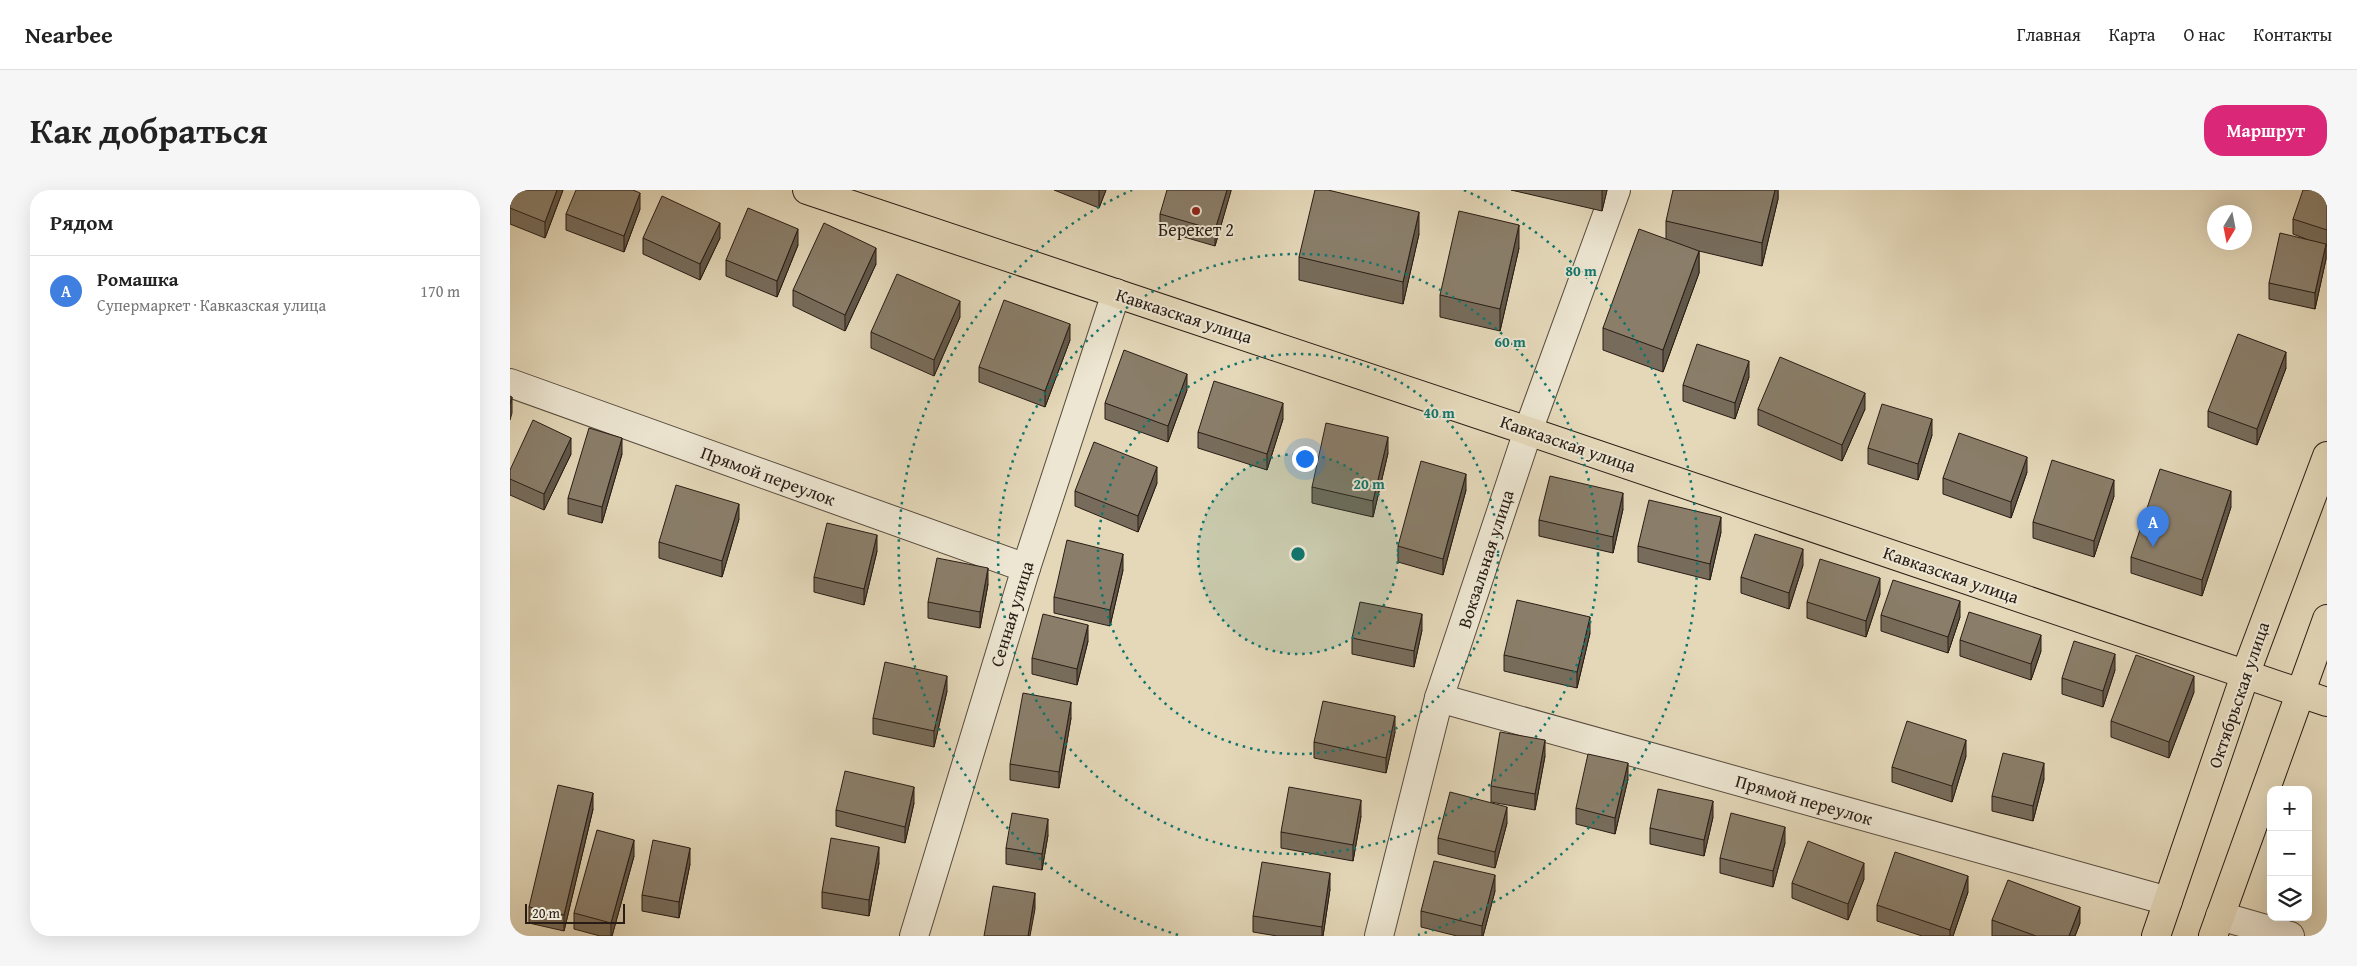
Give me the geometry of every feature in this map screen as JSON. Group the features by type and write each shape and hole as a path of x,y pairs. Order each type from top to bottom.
{"main road":[{"name":"Кавказская улица","path":"807,190 1528,431 2327,702"},
{"name":"Октябрьская улица","path":"2156,936 2245,675 2327,456"},
{"path":"2217,926 2299,692 2327,619"}],"street":[{"name":"Вокзальная улица","path":"1379,936 1439,698 1528,431 1616,190"},
{"name":"Сенная улица","path":"914,936 1026,568 1116,293"},
{"name":"Прямой переулок","path":"510,383 1026,568"},
{"name":"Прямой переулок","path":"1439,698 2168,901"},
{"path":"2217,926 2290,936"}],"building":[{"path":"510,190 557,190 545,222 510,208"},
{"path":"576,190 633,190 640,193 624,236 566,214"},
{"name":"Берекет 2","path":"1167,190 1227,190 1215,230 1160,214"},
{"path":"1315,190 1328,190 1419,212 1403,282 1299,257"},
{"path":"1673,190 1775,190 1762,243 1666,221"},
{"path":"2303,190 2327,190 2327,230 2293,219"},
{"path":"662,196 720,223 700,264 643,238"},
{"path":"748,208 798,229 777,281 726,260"},
{"path":"1459,211 1519,225 1500,309 1440,295"},
{"path":"824,223 876,248 845,315 793,290"},
{"path":"1639,229 1699,251 1663,350 1603,328"},
{"path":"2280,233 2326,244 2315,293 2269,283"},
{"path":"897,274 960,301 934,360 871,332"},
{"path":"1004,300 1070,324 1045,391 979,367"},
{"path":"2238,334 2286,352 2257,429 2208,411"},
{"path":"1697,344 1749,361 1735,403 1683,385"},
{"path":"1124,350 1187,374 1168,426 1105,403"},
{"path":"1780,357 1865,393 1842,445 1758,409"},
{"path":"1214,381 1283,403 1267,454 1198,432"},
{"path":"1882,404 1932,419 1918,464 1868,448"},
{"path":"533,420 571,438 544,494 510,479 510,470"},
{"path":"1326,423 1388,437 1373,501 1312,487"},
{"path":"589,428 622,438 602,507 568,498"},
{"path":"1959,433 2027,457 2011,502 1943,478"},
{"path":"1094,442 1157,467 1138,516 1075,491"},
{"path":"2052,460 2114,480 2094,541 2033,522"},
{"path":"1421,461 1466,474 1443,559 1398,546"},
{"path":"2160,469 2231,491 2202,580 2131,557"},
{"path":"1550,476 1623,493 1613,537 1539,520"},
{"path":"676,485 739,504 722,561 659,542"},
{"path":"1649,500 1721,517 1710,564 1638,546"},
{"path":"827,523 877,535 864,589 814,577"},
{"path":"1755,534 1803,549 1789,593 1741,577"},
{"path":"1067,540 1123,554 1110,610 1054,597"},
{"path":"937,558 988,568 980,612 928,602"},
{"path":"1820,559 1880,578 1866,621 1807,602"},
{"path":"1893,580 1960,601 1948,637 1881,615"},
{"path":"1517,600 1590,617 1577,672 1504,655"},
{"path":"1360,602 1422,614 1414,651 1352,638"},
{"path":"1969,612 2041,635 2031,664 1960,640"},
{"path":"1043,614 1088,625 1077,669 1032,658"},
{"path":"2074,641 2115,654 2103,691 2062,678"},
{"path":"2136,655 2194,676 2169,742 2111,721"},
{"path":"885,662 947,676 934,731 873,718"},
{"path":"1023,693 1071,702 1059,772 1010,764"},
{"path":"1323,701 1395,716 1386,758 1314,742"},
{"path":"1907,721 1966,740 1952,786 1892,767"},
{"path":"1500,732 1545,740 1535,794 1491,786"},
{"path":"2003,753 2044,763 2033,806 1992,796"},
{"path":"1588,754 1628,763 1615,818 1576,808"},
{"path":"845,771 914,787 905,827 836,810"},
{"path":"558,785 593,793 564,915 529,907"},
{"path":"1289,787 1361,800 1353,845 1281,832"},
{"path":"1658,789 1713,801 1704,840 1650,828"},
{"path":"1450,792 1507,807 1495,852 1438,838"},
{"path":"1012,813 1048,819 1042,854 1006,848"},
{"path":"1731,813 1785,827 1773,871 1720,858"},
{"path":"597,830 634,840 611,923 574,913"},
{"path":"831,838 879,847 869,900 822,892"},
{"path":"653,840 690,848 679,902 642,895"},
{"path":"1808,841 1864,863 1848,904 1792,883"},
{"path":"1895,852 1968,876 1950,930 1877,905"},
{"path":"1434,861 1495,875 1482,926 1421,911"},
{"path":"1262,862 1330,873 1322,927 1253,916"},
{"path":"2008,880 2080,907 2069,936 2036,936 1992,920"},
{"path":"993,886 1035,893 1028,936 984,936"}],"place":[{"name":"Берекет 2","path":"1196,211"},
{"name":"Ромашка","path":"2153,547"}]}
